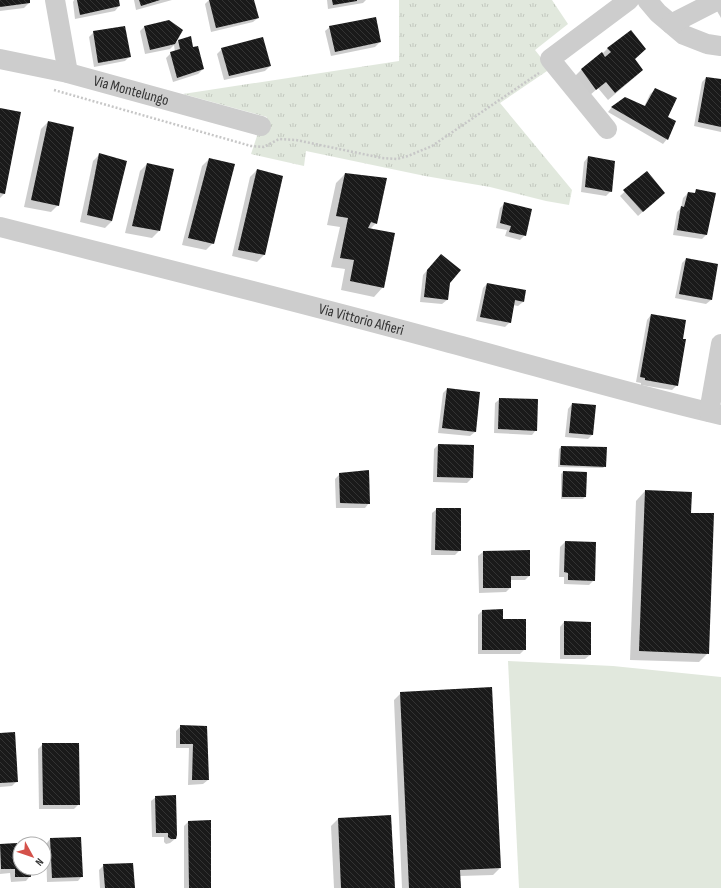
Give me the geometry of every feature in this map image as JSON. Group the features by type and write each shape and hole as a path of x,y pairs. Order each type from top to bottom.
{"street":[{"path":"55,0 68,74"},
{"path":"607,128 550,59 629,0"},
{"path":"647,0 658,13 684,35 708,44 721,46"},
{"path":"671,24 718,0"},
{"name":"Via Montelungo","path":"0,58 68,74 261,126"},
{"name":"Via Vittorio Alfieri","path":"0,228 267,295 715,414"},
{"path":"715,414 721,344"}],"path":[{"path":"53,90 251,146 264,146 279,138 296,140 382,158 398,159 432,146 554,63"}],"green space":[{"path":"399,0 552,0 568,24 535,50 550,69 500,103 572,190 569,205 546,201 490,187 425,176 306,151 304,166 251,154 258,133 262,134 267,117 183,94 399,61"},
{"path":"508,661 613,666 721,677 721,888 519,888"}],"building":[{"path":"0,0 30,0 30,3 0,7"},
{"path":"77,0 119,0 120,6 80,15"},
{"path":"139,0 160,0 141,6"},
{"path":"209,0 254,0 259,18 216,28"},
{"path":"332,0 357,0 357,1 333,5"},
{"path":"376,17 381,42 335,52 329,26"},
{"path":"169,20 183,30 175,44 150,50 144,26"},
{"path":"125,26 131,57 98,63 93,31"},
{"path":"631,30 646,49 635,59 643,70 615,93 606,82 596,90 581,69 602,52 605,57 611,52 607,48"},
{"path":"191,36 193,47 198,46 204,69 177,78 170,52 180,49 178,40"},
{"path":"263,37 271,66 229,76 221,48"},
{"path":"706,77 721,79 721,127 698,122"},
{"path":"655,88 677,98 668,117 676,121 668,140 611,107 625,97 645,106"},
{"path":"0,108 21,112 5,194 0,193"},
{"path":"48,121 74,127 59,206 31,200"},
{"path":"99,153 127,161 112,221 87,215"},
{"path":"588,156 615,161 612,192 585,187"},
{"path":"209,158 235,164 214,244 188,238"},
{"path":"147,163 174,169 160,231 132,226"},
{"path":"257,169 283,176 265,255 238,250"},
{"path":"647,171 665,193 643,212 623,190"},
{"path":"345,173 387,178 377,224 371,222 368,228 395,233 384,288 350,281 354,260 340,258 348,218 336,216"},
{"path":"696,189 716,193 707,235 677,230 681,206 684,207 688,192 695,193"},
{"path":"504,202 532,209 526,236 509,232 511,226 500,223"},
{"path":"441,254 461,270 450,283 448,300 424,297 427,270"},
{"path":"686,258 718,264 712,300 679,294"},
{"path":"487,283 526,290 524,302 515,300 511,323 480,317"},
{"path":"651,314 686,320 683,339 686,339 678,386 645,380 645,378 640,377"},
{"path":"447,388 480,392 476,432 442,428"},
{"path":"499,398 538,399 537,431 498,429"},
{"path":"572,403 596,405 593,435 569,433"},
{"path":"438,444 474,445 473,478 437,477"},
{"path":"561,446 607,447 606,467 560,465"},
{"path":"369,470 370,504 340,503 339,473"},
{"path":"563,471 587,472 586,497 562,497"},
{"path":"645,490 692,492 691,513 714,513 709,654 639,651"},
{"path":"436,508 461,508 461,551 435,550"},
{"path":"565,541 596,542 595,581 568,580 568,573 564,572"},
{"path":"530,550 530,576 511,576 511,588 483,588 483,551"},
{"path":"503,609 503,619 526,619 526,650 482,650 482,610"},
{"path":"564,621 591,622 591,655 564,655"},
{"path":"492,687 501,868 460,870 461,888 409,888 400,692"},
{"path":"180,725 207,726 209,780 192,780 193,744 180,744"},
{"path":"15,732 18,782 0,783 0,733"},
{"path":"42,743 79,743 80,805 43,805"},
{"path":"176,795 177,835 176,839 171,839 168,837 168,833 156,833 155,796"},
{"path":"391,815 395,888 341,888 338,818"},
{"path":"211,820 211,888 189,888 188,821"},
{"path":"81,837 83,877 52,878 52,838"},
{"path":"12,843 12,869 1,869 0,844"},
{"path":"133,863 135,888 105,888 103,864"},
{"path":"15,876 31,876 31,877"}]}
